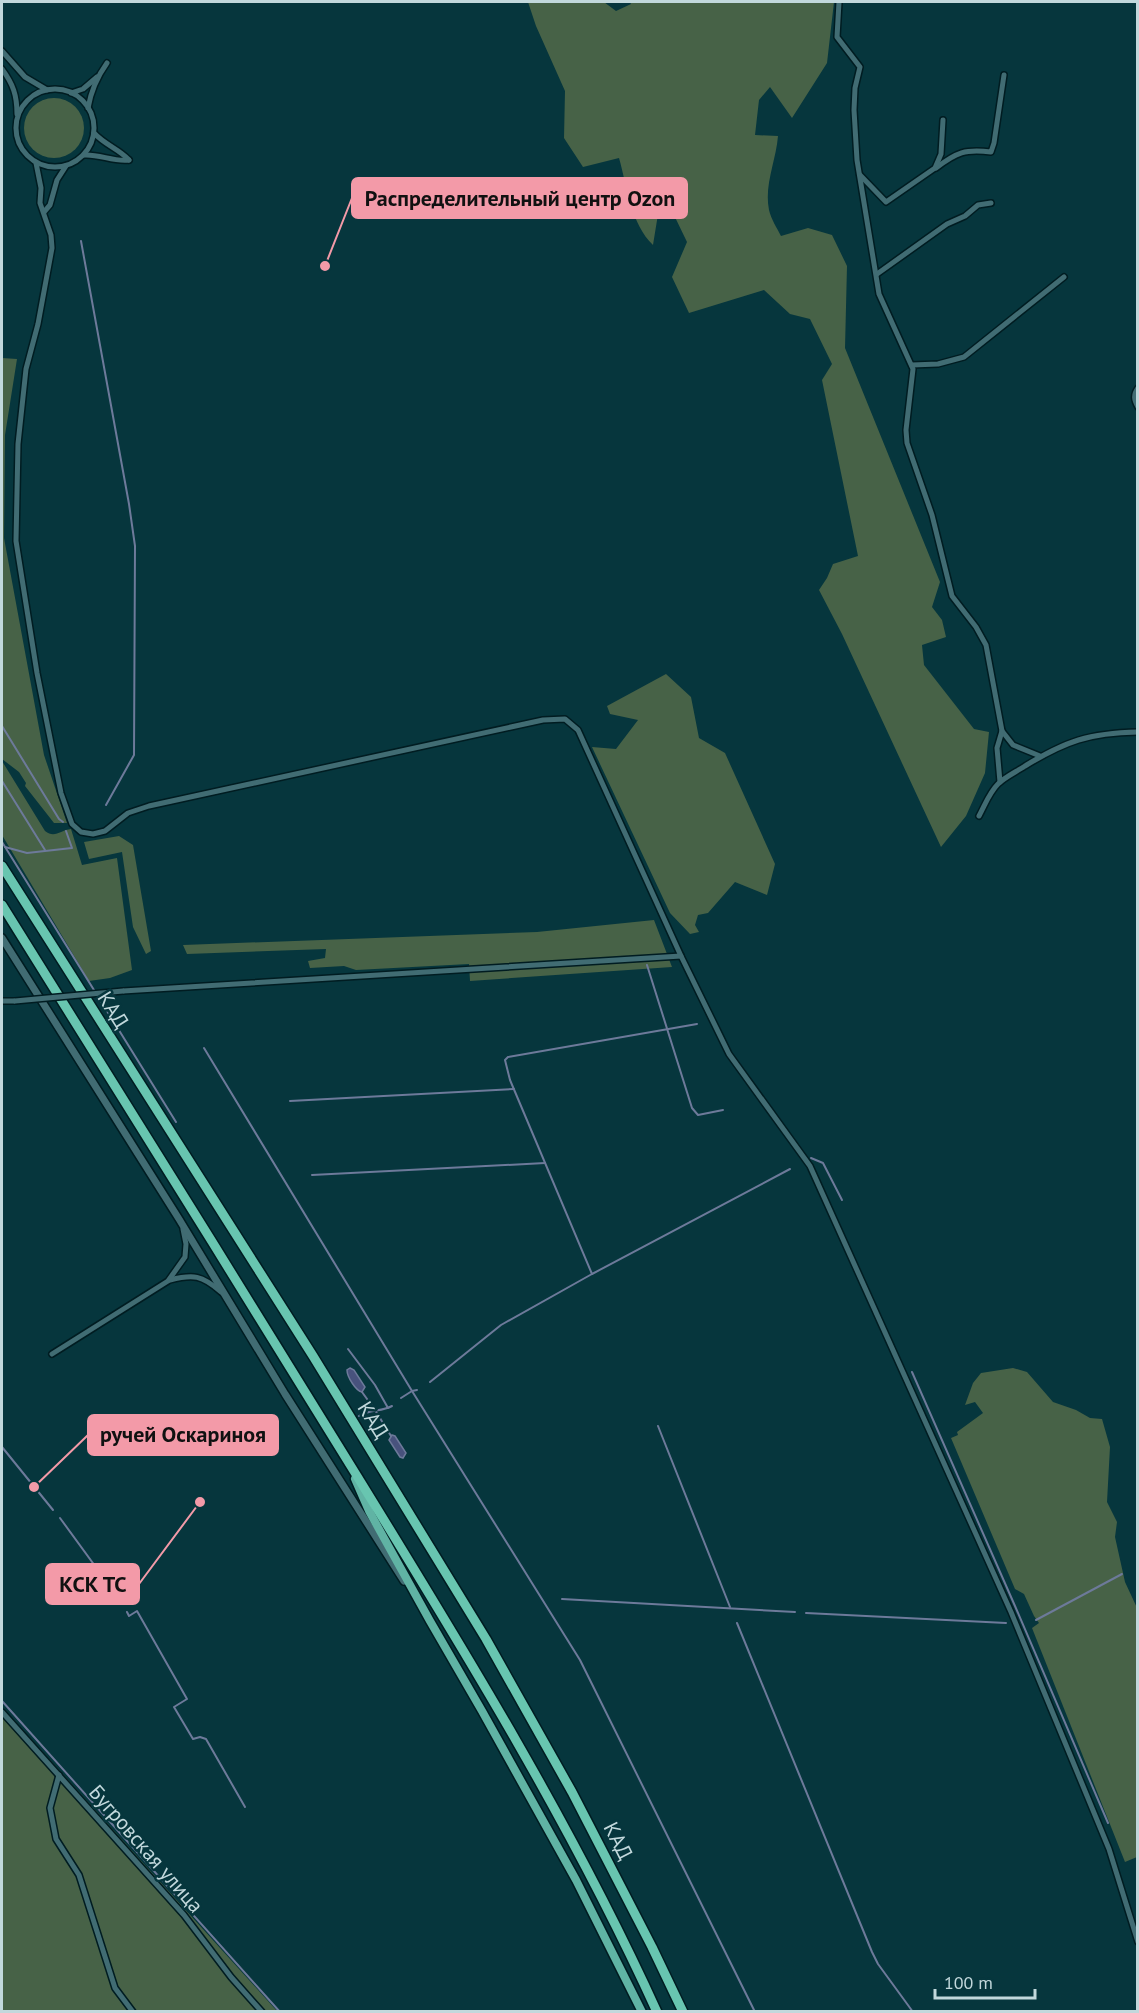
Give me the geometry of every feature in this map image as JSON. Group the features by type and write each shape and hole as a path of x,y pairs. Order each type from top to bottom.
{"highway":[{"name":"КАД","path":"2,866 313,1356 486,1640 573,1792 652,1947 682,2012"},
{"name":"КАД","path":"2,905 466,1653 552,1804 632,1958 657,2012"},
{"path":"345,1456 369,1510 576,1880 642,2012"}],"street":[{"path":"839,2 837,37 860,67 855,88 854,110 859,174 879,294 912,365 906,430 907,443 932,515 952,596 976,627 986,645 1002,731 997,748 1000,782"},
{"path":"2,51 25,77 47,90"},
{"path":"72,93 82,89 98,76 107,63"},
{"path":"2,69 14,86 17,96 15,127 20,148 36,163 46,167 66,166"},
{"path":"859,174 886,202 959,152 971,150 991,152 1004,75"},
{"path":"88,108 98,76"},
{"path":"17,116 29,99 47,90 64,90 81,99 88,108 94,124 90,145 84,155 66,166 57,180 50,205 44,212"},
{"path":"935,168 941,154 943,120"},
{"path":"84,155 118,161 129,160 121,151 109,146 94,133"},
{"path":"36,163 41,188 40,203 51,236 52,248 38,324 26,369 18,444 16,541 39,684 61,792 72,824 81,832 93,834 105,831 128,813 149,806 531,723 558,718 565,719 578,730 681,956 729,1054 810,1166 1011,1612 1109,1849 1137,1942"},
{"path":"877,274 947,224 965,216 978,205 991,203"},
{"path":"912,365 938,364 964,357 1064,277"},
{"path":"1137,388 1134,393 1137,407"},
{"path":"1002,731 1013,745 1040,756"},
{"path":"979,816 991,793 1000,782 1040,756 1079,738 1098,734 1137,732"},
{"path":"2,938 179,1219 303,1422 430,1621"},
{"path":"2,1001 123,991 681,956"},
{"path":"168,1281 185,1257 186,1245 179,1219"},
{"path":"52,1354 168,1281 195,1276 207,1281 228,1299"},
{"name":"Бугровская улица","path":"2,1712 184,1914 231,1977 262,2012"},
{"path":"59,1775 50,1808 56,1839 79,1875 115,1988 133,2012"}],"green space":[{"path":"528,2 604,2 616,11 631,4 630,2 834,2 827,63 792,118 770,87 759,100 755,135 778,136 769,182 768,201 771,217 781,236 808,228 832,235 847,266 845,348 940,582 932,607 942,620 946,637 922,645 924,665 974,729 989,732 985,773 966,816 941,847 842,634 819,590 833,564 858,556 822,380 832,364 810,319 790,314 764,290 689,313 672,277 687,242 673,213 659,208 653,245 635,216 619,158 583,167 564,138 565,91 536,26"},
{"path":"54,98 71,103 79,111 84,128 79,145 71,153 54,158 37,153 29,145 24,128 29,111 37,103"},
{"path":"2,358 17,359 5,435 4,538 44,755 67,823 54,823 25,786 26,783 19,772 2,759"},
{"path":"666,674 691,697 699,738 725,753 775,864 767,895 735,882 708,913 698,915 695,925 699,932 690,934 670,913 592,747 616,749 638,720 610,714 607,706"},
{"path":"2,761 45,831 55,834 71,829 82,865 117,858 132,970 110,978 89,981 2,835"},
{"path":"119,836 133,845 151,951 146,954 133,927 122,852 89,859 84,842"},
{"path":"654,920 672,967 470,981 469,964 356,970 344,966 310,968 308,961 325,958 326,949 187,954 183,945 537,932"},
{"path":"1013,1368 1027,1372 1053,1402 1090,1418 1102,1419 1110,1447 1107,1502 1117,1522 1115,1537 1125,1582 1138,1610 1137,1857 1125,1862 1032,1628 1039,1623 1024,1594 1015,1589 951,1438 958,1435 957,1432 983,1413 975,1402 965,1405 973,1383 981,1373"},
{"path":"2,1707 277,2011 2,2011"}],"water":[{"path":"350,1368 354,1370 365,1387 362,1392 350,1380 347,1370"},
{"path":"392,1435 406,1453 403,1458 389,1440"}],"waterway":[{"path":"81,241 135,546 134,755 106,805"},
{"path":"2,726 63,822"},
{"path":"2,781 45,850"},
{"path":"5,847 27,853 72,848 66,831"},
{"path":"2,842 176,1122"},
{"path":"647,965 692,1108 698,1115 723,1110"},
{"path":"592,1274 510,1080 505,1060 508,1057 697,1024"},
{"path":"204,1048 412,1391 580,1660 755,2012"},
{"path":"290,1101 514,1089"},
{"path":"811,1158 823,1163 842,1200"},
{"path":"312,1175 545,1163"},
{"path":"430,1382 501,1325 790,1169"},
{"path":"348,1349 375,1385 388,1408"},
{"path":"912,1372 1108,1823"},
{"path":"401,1398 417,1390"},
{"path":"362,1392 391,1436"},
{"path":"359,1416 392,1406"},
{"path":"658,1426 730,1607"},
{"path":"2,1447 53,1510"},
{"path":"60,1518 122,1603"},
{"path":"1036,1620 1122,1574"},
{"path":"562,1599 795,1612"},
{"path":"127,1612 129,1616 137,1611 187,1699 174,1707 193,1739 200,1737 206,1739 245,1807"},
{"path":"806,1613 1006,1623"},
{"path":"737,1623 872,1952 878,1964 913,2012"},
{"path":"2,1701 280,2012"}],"place":[{"name":"Распределительный центр Ozon","path":"325,266"},
{"name":"ручей Оскариноя","path":"34,1487"},
{"name":"КСК ТС","path":"200,1502"}]}
